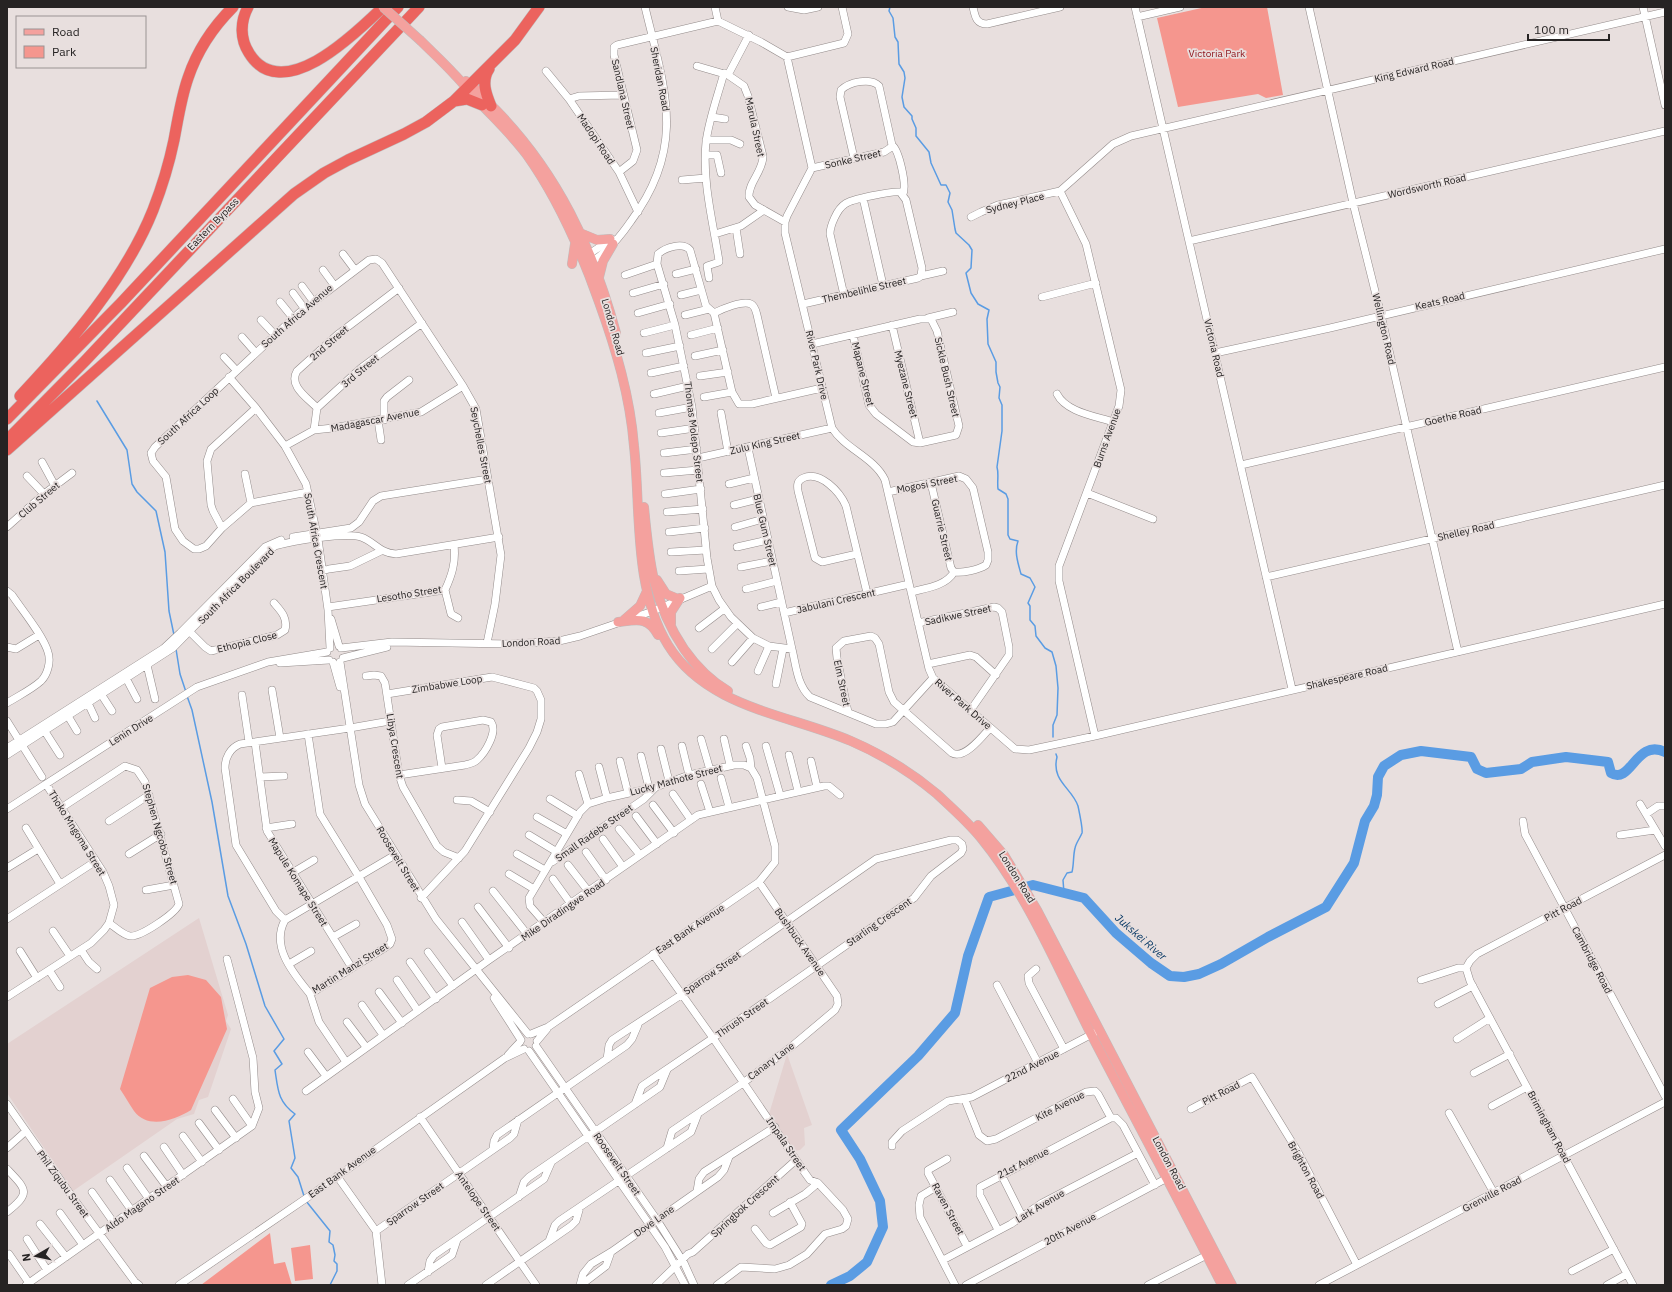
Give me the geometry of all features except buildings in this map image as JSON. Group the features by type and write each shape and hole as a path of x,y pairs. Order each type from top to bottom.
{"highway":[{"path":"7,410 44,369 98,304 129,258 144,231 160,191 188,78 197,57 209,36 233,7"},
{"path":"248,7 244,17 242,30 245,47 250,55 262,67 286,72 302,68 321,58 362,27 383,7"},
{"name":"Eastern Bypass","path":"7,419 115,309 398,7"},
{"name":"Eastern Bypass","path":"7,440 85,361 419,7"},
{"path":"7,450 294,194 324,173 426,122 454,101 515,40 539,7"},
{"path":"454,101 467,99 486,106 487,95 485,82 487,72 494,62"}],"main road":[{"name":"London Road","path":"383,7 468,86 524,150 550,191 583,262 596,282 623,360 631,400 637,435 650,566 657,609 665,641 680,662 708,686 725,696 746,706 811,726 851,741 881,756 919,780 933,791 973,829 1016,881"},
{"name":"London Road","path":"486,106 512,127 535,155 559,191 580,233 583,262"},
{"path":"580,233 597,240 612,241 600,267 596,282"},
{"path":"583,262 596,282"},
{"name":"London Road","path":"596,282 621,368 630,411 634,446 641,557 647,591 657,609 690,658 722,687 753,704 851,736 910,768 968,815 995,844 1033,911 1095,1032 1166,1179 1222,1285"},
{"path":"650,566 663,591 679,599 671,612 670,621 673,632"},
{"path":"621,621 640,606 647,591"},
{"path":"621,621 639,620 648,622 665,641"},
{"name":"London Road","path":"1095,1032 1174,1174 1232,1285"}],"street":[{"name":"Sheridan Road","path":"583,262 619,236 638,212 647,199 656,179 664,152 667,136 666,104 645,7"},
{"path":"715,7 718,21"},
{"path":"788,7 799,9 818,7"},
{"path":"652,37 718,21 787,57 844,42 848,34 842,7"},
{"path":"973,7 976,20 980,24 987,24 1060,7"},
{"name":"Victoria Road","path":"1135,7 1292,690"},
{"path":"1137,17 1180,7"},
{"name":"Wellington Road","path":"1309,7 1353,203 1381,315 1458,652"},
{"path":"1643,7 1665,105"},
{"name":"King Edward Road","path":"1164,128 1665,12"},
{"path":"709,278 707,266 718,263 719,261 706,178 706,140 712,116 726,74 749,36"},
{"name":"Sandlana Street","path":"619,172 633,161 637,150 622,95 614,55 614,47 622,43 652,37"},
{"path":"785,222 812,168 787,57"},
{"name":"Marula Street","path":"697,66 726,74 744,86 748,96 763,161 750,187 749,198 755,205 785,222"},
{"name":"Madopi Road","path":"546,71 569,99 619,172 638,212"},
{"path":"854,158 840,98 841,90 848,85 870,81 877,82 880,86 892,145 895,148 898,157 904,185 901,193"},
{"path":"569,99 579,96 622,95"},
{"path":"712,116 725,119"},
{"path":"1060,192 1119,141 1164,128"},
{"name":"Wordsworth Road","path":"1189,241 1665,131"},
{"path":"706,140 731,140 740,144"},
{"name":"Sonke Street","path":"812,168 884,152 892,145"},
{"path":"706,155 717,155 721,172"},
{"path":"682,180 706,178"},
{"name":"Sydney Place","path":"972,217 998,205 1060,192"},
{"name":"Burns Avenue","path":"1060,192 1083,235 1121,390 1119,406 1087,493 1060,560 1059,574 1095,736"},
{"path":"844,295 830,240 830,230 841,208 845,204 863,198 901,193"},
{"path":"901,193 906,200 922,268 922,275"},
{"path":"863,198 883,285"},
{"path":"715,234 736,228 764,210"},
{"name":"River Park Drive","path":"785,222 785,233 832,428 840,438 879,471 885,480 918,623 933,678 1013,748 1029,750"},
{"path":"736,228 740,254"},
{"path":"625,275 657,264 656,257 660,252 682,245 686,246 690,250 706,306 711,311 718,328 732,392 736,401 739,404 746,405 822,388"},
{"name":"Keats Road","path":"1215,352 1303,334 1665,248"},
{"path":"343,254 355,270"},
{"name":"Seychelles Street","path":"369,260 372,258 380,260 400,288 463,386 476,409 502,555 495,604 487,643"},
{"name":"South Africa Avenue","path":"230,377 304,308 369,260"},
{"name":"Thomas Molepo Street","path":"657,264 670,304 692,407 708,569 712,586 724,609 737,624 753,638 769,646 782,649 792,649"},
{"path":"676,274 696,269"},
{"path":"323,270 334,285"},
{"name":"Thembelihle Street","path":"803,304 943,271"},
{"path":"633,293 664,284"},
{"path":"1042,297 1096,284"},
{"path":"302,286 313,301"},
{"name":"2nd Street","path":"317,408 295,384 294,378 297,371 337,335 400,288"},
{"path":"681,295 701,290"},
{"path":"293,293 304,308"},
{"path":"280,302 293,318"},
{"path":"638,313 670,304"},
{"path":"684,315 742,304 750,304 753,306 757,315 776,398"},
{"path":"812,344 892,325 930,320 953,312"},
{"path":"261,320 275,335"},
{"name":"Sickle Bush Street","path":"920,443 954,436 958,432 959,426 937,331 930,320"},
{"name":"3rd Street","path":"317,408 361,368 422,323"},
{"path":"644,333 675,325"},
{"name":"Myezane Street","path":"892,325 920,443"},
{"path":"691,334 718,328"},
{"name":"Mapane Street","path":"853,335 865,391 872,410 909,440 920,443"},
{"path":"242,338 256,353"},
{"path":"646,353 680,346"},
{"path":"695,356 723,350"},
{"path":"224,357 236,370"},
{"path":"651,373 684,366"},
{"name":"Goethe Road","path":"1241,465 1665,367"},
{"path":"700,376 728,372"},
{"name":"South Africa Crescent","path":"230,377 285,446 304,479 317,536 328,608 329,650 337,660 344,653 340,647 328,608"},
{"name":"South Africa Loop","path":"230,377 155,447 151,453 153,460 166,477 175,529 183,541 194,549 202,548 222,528 251,503 308,492"},
{"path":"381,440 381,420 384,401 409,380"},
{"name":"Madagascar Avenue","path":"285,446 314,430 381,420 421,412 463,386"},
{"path":"654,394 688,386"},
{"path":"704,397 732,392"},
{"path":"1057,394 1062,402 1074,409 1113,422"},
{"path":"659,413 692,407"},
{"path":"222,528 211,505 207,456 211,449 256,408"},
{"path":"314,430 317,408"},
{"path":"721,413 728,452"},
{"path":"661,433 695,428"},
{"name":"Zulu King Street","path":"698,458 832,428"},
{"name":"Blue Gum Street","path":"748,448 784,612"},
{"path":"664,453 697,449"},
{"path":"42,462 55,486"},
{"path":"664,473 698,470"},
{"name":"Club Street","path":"8,523 72,473"},
{"path":"245,474 251,503"},
{"path":"27,476 44,494"},
{"path":"857,554 822,562 815,558 798,491 798,484 801,479 816,476 842,497 846,506 868,594"},
{"name":"Mogosi Street","path":"888,492 959,476 966,479 972,488 987,548 988,563 980,568 956,572"},
{"path":"729,484 754,478"},
{"path":"363,538 359,522 373,501 381,496 488,479"},
{"name":"Guarrie Street","path":"931,483 949,565 956,572"},
{"name":"Shelley Road","path":"1266,577 1665,485"},
{"path":"665,494 701,489"},
{"path":"1087,493 1153,519"},
{"path":"734,505 758,499"},
{"path":"667,512 703,509"},
{"path":"735,527 763,519"},
{"name":"South Africa Boulevard","path":"7,748 21,743 68,716 147,665 167,649 272,548 282,544 345,530 355,526 359,522"},
{"path":"669,532 704,528"},
{"name":"South Africa Boulevard","path":"317,536 347,534 363,538 381,550 396,554 499,537"},
{"path":"736,548 768,540"},
{"name":"Lesotho Street","path":"328,608 445,590 453,569 455,558 454,545"},
{"path":"322,571 350,566 381,550"},
{"path":"670,552 706,550"},
{"path":"741,566 772,561"},
{"path":"679,571 708,569"},
{"name":"Jabulani Crescent","path":"933,678 893,722 882,725 876,724 807,694 800,682 784,612 868,594 938,584 956,572"},
{"path":"746,589 777,582"},
{"path":"657,609 712,586"},
{"path":"445,590 451,614 458,618"},
{"path":"7,591 12,595 39,635 49,654 47,672 41,681 7,703"},
{"path":"761,607 781,602"},
{"name":"Ethopia Close","path":"187,629 204,647 211,651 277,635 285,630 286,621 283,612 274,603"},
{"name":"Shakespeare Road","path":"1029,750 1665,604"},
{"name":"Sadikwe Street","path":"918,623 991,607 998,608 1002,614 1009,653 996,674"},
{"name":"London Road","path":"261,664 274,660 329,650 335,646 340,647 392,642 532,643 559,641 580,636 657,609"},
{"path":"699,628 724,609"},
{"path":"712,648 737,624"},
{"name":"South Africa Boulevard","path":"7,755 21,743 184,638 187,629"},
{"path":"7,647 16,649 39,635"},
{"name":"Elm Street","path":"848,712 836,658 836,648 844,641 868,637 875,638 880,647 890,695 894,702 904,710"},
{"path":"732,662 753,638"},
{"name":"London Road","path":"261,664 337,660 404,643"},
{"path":"758,671 769,646"},
{"path":"776,684 782,649"},
{"path":"928,664 970,655 976,657 996,674 970,710"},
{"name":"Roosevelt Street","path":"337,660 362,796 370,813 421,898 436,919 489,987 529,1034"},
{"name":"Lenin Drive","path":"7,809 190,692 210,682 261,664"},
{"path":"147,665 155,699"},
{"name":"Libya Crescent","path":"366,676 381,676 387,694 399,775 403,787 437,846 444,852 459,858"},
{"name":"Zimbabwe Loop","path":"387,694 492,677 537,691 541,704 541,719 537,732 527,752 470,845 421,898"},
{"path":"126,678 137,699"},
{"path":"272,690 280,738"},
{"path":"101,694 112,711"},
{"name":"Mapule Komape Street","path":"242,695 260,777 266,828 271,839 352,968"},
{"path":"88,702 95,718"},
{"path":"904,710 955,755 960,755 966,752 990,728"},
{"path":"68,716 77,731"},
{"path":"390,720 350,728 252,742 236,746 228,755 225,763 235,842 276,911 284,920 395,855"},
{"path":"399,775 470,764 478,759 493,734 491,722 483,720 438,729 437,735 442,768"},
{"path":"7,721 42,777"},
{"path":"44,730 60,755"},
{"name":"Martin Manzi Street","path":"284,920 280,944 281,950 310,994 390,944 392,938 387,925 318,811 308,734"},
{"path":"701,739 710,770"},
{"path":"724,739 730,765"},
{"path":"682,746 689,775"},
{"path":"746,746 751,760 751,768 757,778 764,800"},
{"path":"766,746 780,795"},
{"path":"661,749 669,782"},
{"path":"789,754 798,791"},
{"path":"641,756 652,788"},
{"path":"620,761 628,793"},
{"path":"811,761 817,787"},
{"name":"Lucky Mathote Street","path":"588,804 607,798 652,788 689,775 730,765 744,765 751,768"},
{"name":"Stephen Ngcobo Street","path":"61,808 125,766 134,768 143,776 161,834 179,904 177,909 152,927 132,936 124,934 109,923"},
{"path":"599,766 607,798"},
{"path":"544,922 529,904 530,898 534,888 578,816 588,804 579,774"},
{"path":"260,777 284,776"},
{"path":"721,778 729,807"},
{"name":"Thoko Mngoma Street","path":"7,997 96,939 109,923 114,905 107,880 46,784"},
{"path":"701,784 710,812"},
{"name":"Mike Diradingwe Road","path":"306,1091 489,960 509,948 700,814 817,787 829,786 840,795"},
{"name":"Small Radebe Street","path":"550,863 644,799 652,788"},
{"path":"673,794 691,820"},
{"path":"109,820 149,795"},
{"path":"550,799 578,816"},
{"path":"457,800 471,801 490,812"},
{"name":"East Bank Avenue","path":"529,1034 548,1027 759,882 773,865 776,858 775,846 764,800"},
{"path":"1640,804 1665,846"},
{"path":"653,805 674,833"},
{"path":"1646,814 1658,806 1665,806"},
{"path":"636,816 657,844"},
{"path":"537,817 567,834"},
{"name":"Cambridge Road","path":"1523,822 1525,834 1665,1096"},
{"path":"266,828 292,824"},
{"path":"26,828 60,884"},
{"path":"618,829 640,855"},
{"path":"1620,835 1655,830"},
{"path":"129,854 161,834"},
{"path":"529,835 557,852"},
{"path":"603,839 623,868"},
{"name":"Starling Crescent","path":"787,922 878,858 951,840 957,840 962,844 963,849 961,853 931,876 914,898 816,965"},
{"path":"7,868 38,849"},
{"path":"586,852 606,880"},
{"path":"517,854 545,870"},
{"name":"Pitt Road","path":"1466,968 1477,954 1665,855"},
{"path":"292,873 314,860"},
{"path":"7,919 96,861"},
{"path":"568,865 589,892"},
{"path":"509,874 534,888"},
{"path":"553,879 570,904"},
{"name":"Bushbuck Avenue","path":"759,882 837,996 839,1002"},
{"path":"146,890 174,885"},
{"path":"493,891 527,934"},
{"path":"478,907 509,948"},
{"path":"462,922 489,960"},
{"name":"Sparrow Street","path":"607,1059 609,1045 612,1040 638,1025 787,922"},
{"path":"333,937 356,924"},
{"path":"53,931 70,956"},
{"path":"81,950 89,962 97,969"},
{"path":"20,951 37,978"},
{"path":"289,964 311,951"},
{"path":"428,952 453,986"},
{"name":"Impala Street","path":"653,954 775,1127 810,1180 818,1184 847,1217 848,1223 844,1228 825,1234 807,1254 789,1265 774,1269 741,1268 717,1285"},
{"path":"227,959 253,1058 255,1092 259,1108 254,1123"},
{"path":"410,962 436,999"},
{"name":"Thrush Street","path":"635,1104 642,1086 816,965"},
{"path":"1036,968 1028,976 1030,986 1064,1049"},
{"path":"1421,980 1458,968 1466,968"},
{"name":"Brimingham Road","path":"1466,968 1467,975 1633,1285"},
{"path":"48,970 60,987"},
{"path":"397,980 418,1011"},
{"path":"997,985 1038,1063"},
{"path":"1438,1004 1473,986"},
{"name":"Roosevelt Street","path":"489,987 499,1008 520,1041"},
{"path":"378,992 402,1023"},
{"path":"310,994 319,1022 346,1062"},
{"name":"Canary Lane","path":"667,1148 672,1131 744,1083 836,1008 839,1002"},
{"path":"362,1005 383,1035"},
{"path":"1456,1039 1490,1018"},
{"path":"347,1022 366,1047"},
{"name":"Sparrow Street","path":"493,1149 494,1141 497,1135 630,1043 638,1025"},
{"name":"East Bank Avenue","path":"536,1044 548,1027"},
{"name":"22nd Avenue","path":"892,1146 892,1142 902,1131 948,1101 955,1099 964,1100 1038,1063 1095,1032"},
{"path":"529,1034 535,1038 536,1044 527,1050 520,1041 523,1036 529,1034"},
{"name":"East Bank Avenue","path":"179,1285 311,1195 505,1058 520,1041"},
{"name":"Roosevelt Street","path":"536,1044 564,1088 657,1220 683,1261 694,1285"},
{"name":"Roosevelt Street","path":"527,1050 665,1247 685,1285"},
{"name":"East Bank Avenue","path":"505,1058 527,1050"},
{"path":"308,1052 326,1076"},
{"path":"1474,1073 1510,1054"},
{"path":"519,1197 526,1179 660,1087 667,1069"},
{"name":"Pitt Road","path":"1191,1109 1252,1077"},
{"name":"Brighton Road","path":"1252,1077 1298,1152 1357,1266"},
{"path":"1492,1106 1528,1087"},
{"name":"Kite Avenue","path":"964,1100 979,1135 987,1141 996,1139 1090,1091 1095,1091 1111,1118 1116,1118 1122,1123 1155,1185"},
{"path":"233,1099 254,1123"},
{"name":"Grenville Road","path":"1319,1285 1665,1102"},
{"name":"Phil Ziqubu Street","path":"8,1107 137,1284"},
{"path":"216,1110 236,1138"},
{"path":"1449,1113 1494,1193"},
{"path":"550,1241 556,1223 691,1132 698,1114"},
{"name":"Antelope Street","path":"420,1117 536,1285"},
{"name":"21st Avenue","path":"998,1230 978,1191 982,1185 1000,1174 1111,1118"},
{"name":"Sparrow Street","path":"376,1231 514,1134 518,1120"},
{"path":"199,1123 219,1150"},
{"name":"Aldo Magano Street","path":"27,1284 183,1176 236,1138 254,1123"},
{"path":"697,1191 700,1176 775,1127"},
{"path":"7,1148 26,1131"},
{"path":"183,1136 202,1162"},
{"path":"164,1147 183,1176"},
{"name":"Lark Avenue","path":"942,1260 998,1230 1042,1203 1138,1153"},
{"path":"144,1156 167,1187"},
{"name":"Dove Lane","path":"580,1285 583,1274 588,1267 722,1174 729,1157"},
{"name":"Raven Street","path":"947,1159 928,1170 929,1175 967,1246"},
{"name":"Springbok Crescent","path":"661,1285 683,1261 796,1160"},
{"path":"408,1285 428,1272 430,1261 434,1255 546,1178 551,1163"},
{"path":"127,1168 149,1199"},
{"path":"7,1169 22,1187 24,1194 22,1200 7,1212"},
{"path":"1000,1174 1022,1216"},
{"name":"20th Avenue","path":"966,1285 1174,1174"},
{"path":"337,1176 376,1231 382,1285"},
{"path":"110,1180 132,1211"},
{"path":"773,1213 805,1194 818,1184"},
{"path":"936,1187 921,1196 920,1214 955,1285"},
{"path":"92,1192 114,1223"},
{"path":"756,1229 769,1245 801,1227 801,1221 790,1202"},
{"path":"487,1284 574,1224 580,1207"},
{"path":"60,1213 83,1245"},
{"path":"40,1224 66,1257"},
{"path":"27,1239 47,1270"},
{"path":"1572,1271 1614,1249"},
{"name":"Dove Lane","path":"580,1285 606,1266 611,1252"},
{"path":"9,1254 27,1284"},
{"path":"1148,1285 1207,1255"},
{"name":"Springbok Crescent","path":"656,1285 677,1268"},
{"path":"1607,1285 1627,1274"}],"shaded area":[{"path":"199,918 228,1015 226,1021 231,1029 208,1097 199,1100 194,1114 177,1119 73,1191 7,1093 7,1044"},
{"path":"787,1054 812,1125 804,1128 805,1145 800,1150 795,1151 769,1114"}],"green space":[{"name":"Victoria Park","path":"1206,7 1267,7 1283,95 1266,98 1258,94 1178,107 1157,18"},
{"path":"188,975 206,980 221,997 227,1029 191,1110 170,1120 154,1122 140,1117 134,1111 120,1089 150,988 172,977"},
{"path":"270,1233 274,1264 285,1262 292,1285 201,1285"},
{"path":"310,1245 313,1279 295,1281 291,1248"}],"waterway":[{"path":"890,7 889,11 893,18 895,37 898,42 899,64 904,72 905,78 902,97 904,107 912,116 916,128 916,136 929,152 931,163 941,185 946,185 950,193 948,202 952,210 956,233 969,245 972,250 971,268 966,273 971,293 978,304 989,310 987,319 988,344 996,362 996,372 1000,387 999,398 1002,405 1002,431 997,467 998,489 1006,494 1008,499 1008,535 1010,539 1018,541 1016,553 1021,574 1030,578 1035,587 1028,603 1030,606 1030,620 1035,626 1036,636 1045,648 1052,652 1056,666 1058,688 1057,715 1053,725 1053,737"},
{"path":"97,401 127,450 132,484 137,492 156,511 165,552 169,611 174,635"},
{"path":"176,649 180,674 186,692"},
{"path":"187,696 192,710 212,802 228,896 246,944 265,1006 284,1039 274,1051 282,1064 275,1070 278,1090 282,1100 285,1105 295,1114 289,1121 295,1158 291,1168 298,1177 304,1196"},
{"name":"Jukskei River","path":"831,1285 850,1276 867,1262 883,1227 880,1201 860,1159 841,1130 918,1056 955,1013 968,956 989,897 1033,885 1084,898 1116,933 1151,963 1170,976 1184,977 1199,974 1221,964 1268,937 1326,907 1354,863 1365,821 1374,806 1377,795 1378,777 1384,766 1401,755 1421,751 1471,757 1477,769 1486,773 1521,769 1532,762 1566,757 1608,762 1611,773 1618,775 1624,773 1640,756 1647,751 1655,749 1665,752"},
{"path":"1056,754 1056,765 1059,778 1078,806 1082,831 1075,848 1072,872 1067,873 1063,880 1064,893"},
{"path":"306,1201 330,1231 329,1242 333,1245 335,1255 334,1261 337,1264 337,1271 330,1285"}]}
